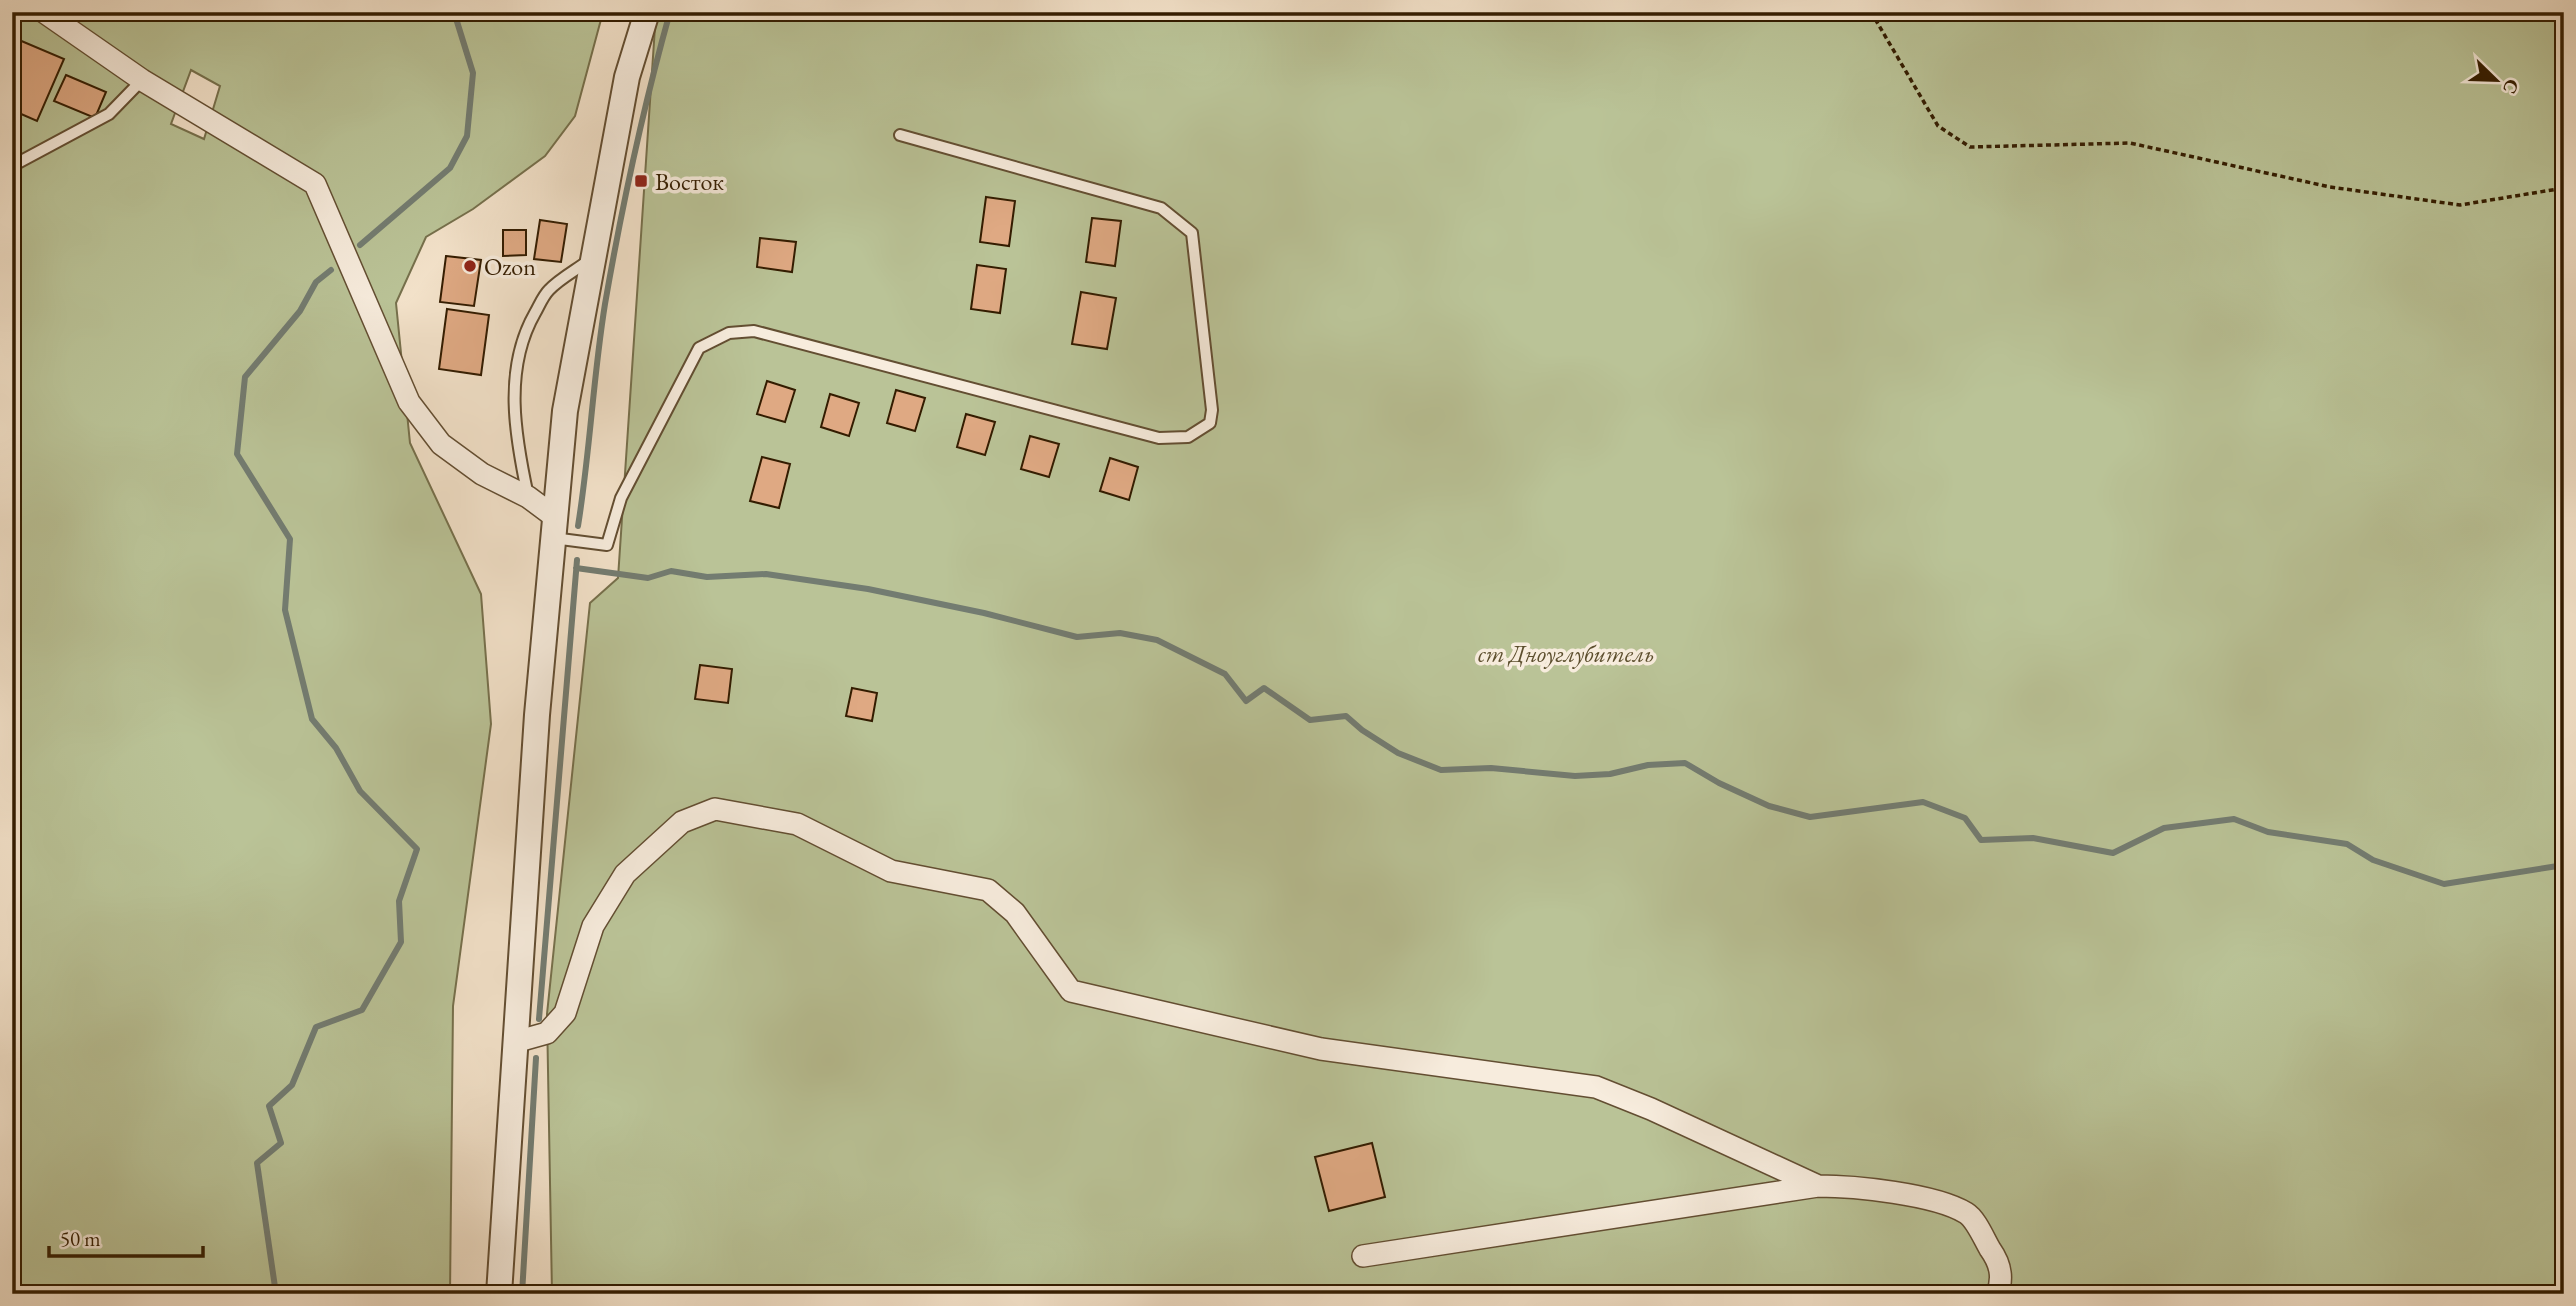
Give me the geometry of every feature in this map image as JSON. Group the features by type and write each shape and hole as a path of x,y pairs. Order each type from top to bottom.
{"street":[{"path":"44,12 142,80 315,184 409,401 441,444 482,474 528,497 554,528"},
{"path":"499,1294 515,1042 565,411 627,77 647,12"},
{"path":"515,1042 547,1033 565,1013 593,926 625,874 682,822 715,808 797,824 891,871 988,890 1015,913 1071,991 1321,1049 1547,1078 1596,1087 1651,1109 1818,1186"},
{"path":"1363,1256 1818,1186 1848,1186 1926,1200 1967,1214 1999,1262 2001,1284 1997,1294"}],"lane":[{"path":"12,166 109,114 142,80"},
{"path":"554,528 607,544 621,498 699,348 729,333 754,331 1159,438 1188,437 1210,424 1212,410 1192,233 1161,208 900,135"},
{"path":"528,497 517,447 514,403 517,361 523,340 548,290 593,258"}],"path":[{"path":"1871,12 1938,126 1970,147 2130,143 2330,187 2460,205 2564,188"}],"green space":[{"path":"12,12 603,12 575,116 545,156 473,209 426,237 396,303 410,443 481,594 491,724 453,1006 450,1294 12,1294","holes":["191,70 220,86 204,139 171,124"]},
{"name":"ст Дноуглубитель","path":"660,12 2564,12 2564,1294 2329,1294 2332,1291 2284,1294 552,1294 547,1014 590,603 618,578 655,27"}],"building":[{"path":"12,37 64,59 37,121 12,110"},
{"path":"66,75 106,92 95,118 54,101"},
{"path":"986,197 1015,201 1009,246 980,242"},
{"path":"1092,218 1121,221 1115,266 1086,262"},
{"path":"540,220 567,224 561,262 534,259"},
{"path":"503,230 526,230 526,255 503,256"},
{"path":"760,238 796,242 792,272 757,267"},
{"path":"446,256 481,260 474,306 440,302"},
{"path":"977,265 1006,269 1000,313 971,309"},
{"path":"1081,292 1116,298 1107,349 1072,344"},
{"path":"447,309 489,315 481,375 439,369"},
{"path":"767,381 795,390 785,422 757,414"},
{"path":"896,390 925,398 915,431 887,423"},
{"path":"830,394 859,403 849,436 821,427"},
{"path":"966,414 995,422 985,455 957,447"},
{"path":"1030,436 1059,444 1049,477 1021,469"},
{"path":"762,457 790,464 779,508 750,501"},
{"path":"1110,458 1138,467 1129,500 1100,491"},
{"path":"700,665 732,669 728,703 695,699"},
{"path":"852,688 877,693 872,721 846,716"},
{"path":"1372,1143 1385,1197 1329,1211 1315,1157"}],"waterway":[{"path":"360,245 450,168 467,136 473,73 454,12"},
{"path":"578,526 601,332 612,267 642,121 670,12"},
{"path":"276,1294 257,1163 281,1143 269,1106 292,1085 316,1027 362,1010 401,942 399,901 417,849 360,791 336,748 312,719 285,610 290,539 237,454 245,377 300,311 316,282 331,270"},
{"path":"539,1019 577,560"},
{"path":"576,568 648,578 671,571 707,577 766,574 868,589 984,613 1077,637 1120,633 1157,640 1225,674 1246,701 1264,688 1310,720 1346,716 1362,730 1398,753 1441,770 1491,768 1575,776 1610,774 1648,765 1685,763 1719,783 1769,806 1810,817 1923,802 1965,818 1981,840 2033,838 2113,853 2164,828 2234,819 2268,832 2347,844 2373,860 2444,884 2564,865"},
{"path":"522,1294 536,1058"}],"place":[{"name":"Восток","path":"641,181"},
{"name":"Ozon","path":"470,266"}]}
